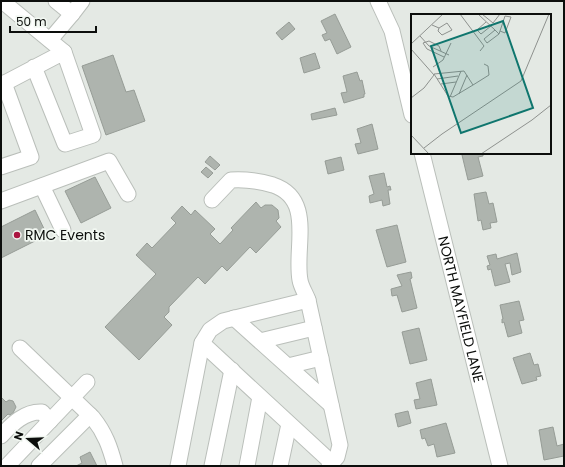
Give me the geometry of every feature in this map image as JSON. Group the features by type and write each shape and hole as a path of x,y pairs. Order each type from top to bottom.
{"street":[{"path":"2,1 64,52 93,135 66,144 34,67"},
{"path":"56,1 72,14"},
{"path":"50,40 82,1"},
{"path":"378,1 392,31 411,111"},
{"path":"1,167 31,157 2,84 64,52"},
{"name":"NORTH MAYFIELD LANE","path":"422,154 500,466"},
{"path":"1,201 108,161 128,194"},
{"path":"202,343 290,424 330,464 337,457 340,445 332,405 308,300 300,281 300,225 296,202 284,189 266,183 243,179 231,180 212,200"},
{"path":"42,186 63,230"},
{"path":"178,466 202,343 210,330 223,321 308,300"},
{"path":"234,318 332,405"},
{"path":"260,341 314,328"},
{"path":"20,348 90,415 102,429 108,441 115,466"},
{"path":"288,366 321,358"},
{"path":"212,466 232,370"},
{"path":"7,466 86,382"},
{"path":"247,466 260,397"},
{"path":"1,436 13,423 28,414 42,412 50,420"},
{"path":"39,466 90,415"},
{"path":"280,466 290,424"}],"building":[{"path":"335,14 351,47 337,54 330,39 325,41 322,35 327,33 321,21"},
{"path":"289,22 295,29 282,40 276,33"},
{"path":"315,53 320,68 304,73 300,58"},
{"path":"113,55 126,92 134,90 145,121 106,135 82,66"},
{"path":"357,72 360,81 362,80 365,94 364,97 344,103 341,93 347,92 343,76"},
{"path":"335,108 337,115 312,120 311,114"},
{"path":"372,124 378,149 358,154 355,144 361,143 357,129"},
{"path":"483,154 483,156 478,157 483,176 468,180 462,155"},
{"path":"210,156 220,165 215,170 205,162"},
{"path":"341,157 344,170 328,174 325,161"},
{"path":"206,167 213,173 208,178 201,172"},
{"path":"384,173 387,187 390,186 391,190 388,190 390,204 383,206 382,200 370,203 369,196 374,194 369,176"},
{"path":"95,177 111,208 81,223 65,191"},
{"path":"486,192 489,204 493,203 497,222 490,223 491,228 483,230 481,220 478,221 474,194"},
{"path":"256,202 261,208 265,205 272,205 278,210 279,218 276,221 281,227 256,253 250,247 227,271 222,266 205,284 198,277 169,307 169,312 164,317 172,325 139,360 105,327 156,274 136,255 147,243 152,248 176,223 171,218 182,206 191,215 195,210 215,229 210,234 220,244 233,230 231,228"},
{"path":"35,210 47,235 1,258 1,227"},
{"path":"397,225 406,262 387,267 376,230"},
{"path":"517,253 521,272 512,275 510,263 505,264 510,282 495,286 491,269 488,270 487,266 490,265 487,256 496,254 497,259"},
{"path":"411,272 412,278 410,279 417,308 402,312 397,295 392,296 391,289 402,286 397,275"},
{"path":"519,301 524,320 519,321 522,333 508,337 504,322 502,323 503,319 500,305"},
{"path":"419,328 427,360 410,364 402,332"},
{"path":"530,353 534,365 538,364 541,376 536,377 537,380 522,384 513,358"},
{"path":"431,379 437,405 416,409 414,400 420,399 416,383"},
{"path":"1,397 6,402 9,400 13,401 16,407 13,413 10,415 8,414 1,421"},
{"path":"408,411 411,423 398,427 395,414"},
{"path":"446,423 455,453 437,457 434,444 428,446 425,438 422,439 420,430"},
{"path":"553,427 557,446 564,444 564,456 544,460 539,430"},
{"path":"90,452 97,466 76,466 82,463 80,457"}],"place":[{"name":"RMC Events","path":"17,235"}]}
